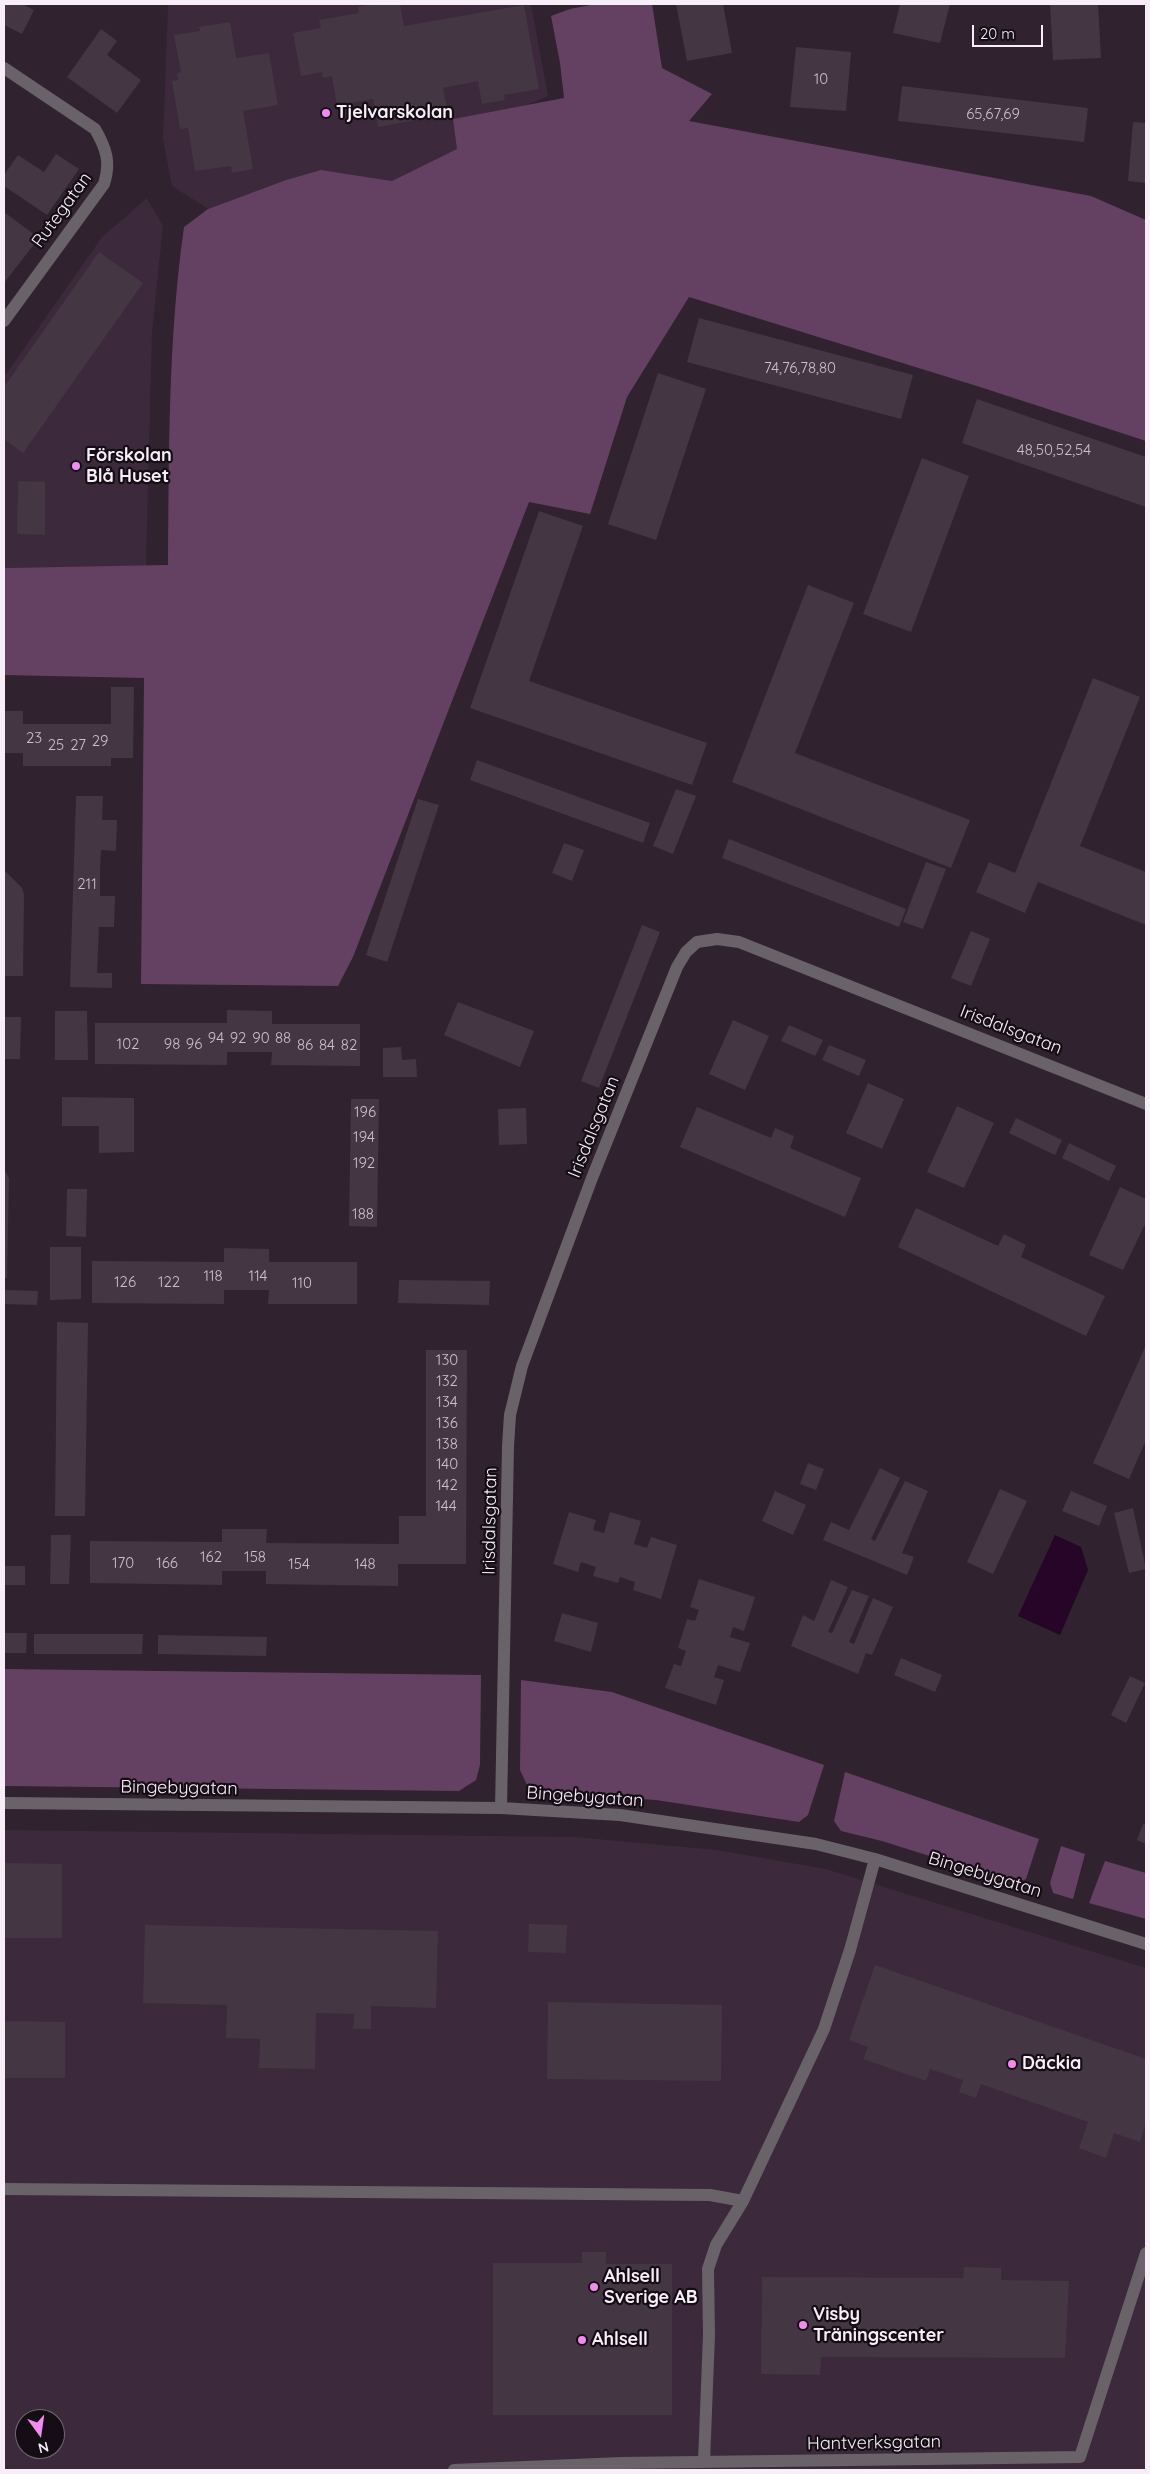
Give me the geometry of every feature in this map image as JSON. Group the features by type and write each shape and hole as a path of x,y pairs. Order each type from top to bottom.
{"street":[{"name":"Rutegatan","path":"4,68 95,129 104,144 109,160 104,184 4,321"},
{"name":"Irisdalsgatan","path":"502,1808 510,1415 522,1366 592,1178 677,967 686,952 697,942 716,939 739,942 1146,1104"},
{"name":"Bingebygatan","path":"4,1804 502,1808 620,1815 719,1828 816,1844 875,1859 1146,1944"},
{"path":"704,2462 709,2335 708,2269 716,2245 743,2201 824,2029 850,1950 875,1859"},
{"path":"4,2189 710,2195 743,2201"},
{"name":"Hantverksgatan","path":"454,2470 621,2463 1080,2457 1146,2253"}],"shaded area":[{"name":"Tjelvarskolan","path":"168,4 531,4 548,96 524,106 453,119 458,149 392,181 321,170 286,180 208,209 172,186 163,139"},
{"path":"596,4 652,4 662,68 712,94 689,121 1091,196 1146,220 1146,441 980,387 689,297 627,397 590,514 529,502 353,957 338,986 141,984 144,678 4,675 4,568 168,565 172,353 184,227 208,209 286,180 321,170 392,181 457,149 453,119 564,98 560,63 551,16 570,9"},
{"name":"Förskolan Blå Huset","path":"147,198 163,226 152,332 146,566 4,568 4,377 102,237"},
{"path":"1055,1535 1081,1547 1088,1570 1060,1635 1018,1616"},
{"path":"4,1669 481,1675 480,1765 476,1780 459,1791 4,1786"},
{"path":"521,1680 612,1692 824,1765 808,1815 799,1822 656,1800 541,1793 527,1785 520,1770"},
{"path":"845,1772 1039,1839 1026,1879 1017,1883 1012,1882 882,1841 841,1831 834,1821"},
{"path":"4,1830 575,1837 717,1850 826,1869 1146,1968 1146,2470 4,2470"},
{"path":"1061,1846 1085,1854 1073,1899 1053,1893 1050,1883"},
{"path":"1105,1861 1146,1873 1146,1919 1089,1903"}],"building":[{"path":"4,4 22,4 34,10 22,34 4,25"},
{"path":"375,4 400,4 404,26 524,5 539,89 504,95 505,100 482,104 478,81 443,88 447,107 421,112 422,119 378,127 373,99 337,105 332,76 323,78 322,72 301,76 293,33 321,28 319,20 359,13 358,7"},
{"path":"676,4 723,4 732,53 687,61"},
{"path":"900,4 950,4 940,43 893,33"},
{"path":"1050,4 1098,4 1101,58 1053,60"},
{"path":"230,22 236,58 269,53 278,105 243,111 253,169 232,173 231,166 195,171 188,128 180,129 172,81 178,80 177,73 181,72 174,35 200,31 199,27"},
{"path":"101,29 117,41 107,55 141,80 117,113 67,77"},
{"path":"796,47 851,52 846,111 790,107"},
{"path":"902,86 1088,108 1084,142 898,121"},
{"path":"1133,122 1146,123 1146,183 1128,181"},
{"path":"56,154 79,169 47,215 4,186 4,175 18,155 44,172"},
{"path":"4,212 39,238 4,283"},
{"path":"99,252 143,283 23,453 4,439 4,387"},
{"path":"699,318 913,375 901,419 687,362"},
{"path":"658,373 706,389 656,540 608,524"},
{"path":"977,399 1146,457 1146,507 962,443"},
{"path":"922,458 969,476 911,632 863,614"},
{"path":"18,481 45,482 45,535 17,534"},
{"path":"539,511 583,526 529,681 707,743 692,785 470,708"},
{"path":"808,585 854,603 795,753 970,820 951,868 732,782"},
{"path":"1093,678 1140,697 1080,846 1146,872 1146,925 1038,882 1025,913 976,892 989,862 1015,873"},
{"path":"111,687 134,687 133,758 111,758 111,766 23,766 23,753 4,753 4,711 23,711 23,724 111,724"},
{"path":"477,760 650,823 643,843 470,780"},
{"path":"676,789 696,796 673,854 653,846"},
{"path":"76,796 103,796 102,820 117,820 116,851 101,850 100,896 115,896 114,927 99,927 97,973 112,973 112,988 70,987"},
{"path":"418,799 439,805 387,962 366,955"},
{"path":"729,839 906,909 899,927 722,858"},
{"path":"564,843 584,850 572,881 552,873"},
{"path":"926,862 946,869 923,929 903,922"},
{"path":"4,870 22,888 24,895 23,976 4,976"},
{"path":"642,925 660,932 599,1088 581,1081"},
{"path":"971,931 990,939 971,986 951,978"},
{"path":"458,1002 534,1031 520,1067 444,1035"},
{"path":"227,1010 272,1011 272,1024 360,1024 360,1066 271,1065 272,1052 227,1052 227,1065 95,1064 95,1023 227,1023"},
{"path":"55,1011 87,1011 88,1060 55,1060"},
{"path":"4,1017 21,1017 20,1059 4,1059"},
{"path":"733,1020 769,1036 745,1090 709,1074"},
{"path":"789,1025 823,1040 815,1056 781,1041"},
{"path":"829,1045 866,1060 859,1076 822,1060"},
{"path":"401,1047 402,1060 416,1059 417,1077 383,1077 383,1048"},
{"path":"868,1083 904,1099 882,1149 846,1133"},
{"path":"62,1097 134,1098 134,1152 99,1153 99,1126 62,1126"},
{"path":"351,1099 379,1099 377,1227 349,1226"},
{"path":"957,1106 994,1123 964,1188 927,1172"},
{"path":"697,1107 771,1138 775,1128 794,1136 790,1148 861,1178 845,1217 680,1147"},
{"path":"526,1108 527,1144 499,1145 498,1109"},
{"path":"1016,1118 1062,1140 1055,1155 1009,1133"},
{"path":"1069,1143 1116,1166 1109,1181 1062,1158"},
{"path":"4,1169 9,1178 7,1278 4,1278"},
{"path":"1120,1187 1146,1199 1146,1222 1123,1270 1089,1255"},
{"path":"67,1189 87,1189 86,1237 66,1236"},
{"path":"916,1208 998,1246 1004,1234 1026,1245 1021,1257 1105,1296 1086,1336 898,1247"},
{"path":"50,1247 81,1247 81,1299 50,1300"},
{"path":"224,1248 269,1249 269,1262 357,1262 357,1304 268,1304 269,1290 224,1290 224,1304 92,1303 92,1261 224,1262"},
{"path":"399,1280 490,1281 489,1305 398,1303"},
{"path":"4,1290 38,1291 37,1305 4,1304"},
{"path":"57,1322 88,1323 85,1516 55,1516"},
{"path":"1146,1345 1146,1440 1129,1479 1093,1463"},
{"path":"426,1350 467,1350 466,1564 398,1564 398,1586 266,1584 266,1571 222,1571 222,1585 90,1583 90,1541 222,1542 222,1529 267,1529 266,1543 399,1544 399,1516 426,1516"},
{"path":"808,1463 824,1469 816,1490 800,1484"},
{"path":"880,1468 900,1478 871,1539 875,1541 905,1481 928,1491 902,1553 914,1557 907,1575 823,1540 831,1522 849,1530"},
{"path":"1000,1489 1027,1501 993,1574 967,1562"},
{"path":"775,1491 806,1505 793,1535 762,1521"},
{"path":"1071,1491 1107,1506 1099,1526 1062,1511"},
{"path":"1133,1508 1146,1569 1129,1573 1114,1513"},
{"path":"569,1512 596,1520 593,1530 604,1533 610,1512 641,1521 634,1544 647,1548 651,1537 677,1545 661,1599 633,1590 635,1582 620,1577 618,1583 593,1576 596,1567 581,1562 578,1572 553,1564"},
{"path":"51,1535 71,1535 69,1584 50,1584"},
{"path":"4,1566 25,1566 25,1585 4,1585"},
{"path":"699,1579 755,1597 744,1631 733,1627 730,1637 750,1643 740,1672 718,1665 714,1677 724,1680 716,1705 665,1688 674,1664 681,1666 686,1651 678,1648 687,1619 695,1621 699,1610 690,1607"},
{"path":"831,1580 848,1587 828,1632 832,1633 852,1590 869,1596 849,1642 854,1644 873,1598 893,1607 872,1655 866,1653 858,1674 791,1646 803,1615 814,1621"},
{"path":"562,1613 598,1623 591,1652 554,1641"},
{"path":"4,1633 27,1633 26,1653 4,1653"},
{"path":"34,1634 143,1634 142,1654 34,1654"},
{"path":"158,1635 267,1637 266,1656 158,1654"},
{"path":"901,1658 942,1675 935,1692 894,1675"},
{"path":"1130,1676 1145,1683 1126,1723 1111,1715"},
{"path":"1143,1824 1146,1825 1146,1844 1137,1840"},
{"path":"4,1863 62,1864 62,1938 4,1938"},
{"path":"529,1924 567,1925 566,1953 528,1952"},
{"path":"145,1925 438,1931 436,2008 371,2006 371,2029 353,2029 354,2014 316,2013 315,2069 259,2068 260,2039 226,2038 227,2005 143,2003"},
{"name":"Däckia","path":"875,1965 1146,2059 1146,2122 1140,2142 1114,2133 1106,2158 1079,2148 1088,2122 981,2084 976,2098 959,2092 963,2080 930,2069 926,2081 863,2059 868,2047 849,2040"},
{"path":"548,2002 722,2005 721,2081 547,2079"},
{"path":"4,2021 65,2022 65,2078 4,2078"},
{"name":"Ahlsell","path":"582,2252 606,2252 606,2264 672,2264 672,2415 493,2415 493,2263 582,2263"},
{"path":"964,2267 1001,2268 1001,2280 1069,2281 1065,2358 821,2357 820,2375 761,2374 762,2277 963,2278"}],"place":[{"name":"Tjelvarskolan","path":"326,113"},
{"name":"Förskolan Blå Huset","path":"76,466"},
{"name":"Däckia","path":"1012,2064"},
{"name":"Ahlsell Sverige AB","path":"594,2287"},
{"name":"Visby Träningscenter","path":"803,2325"},
{"name":"Ahlsell","path":"582,2340"}]}
